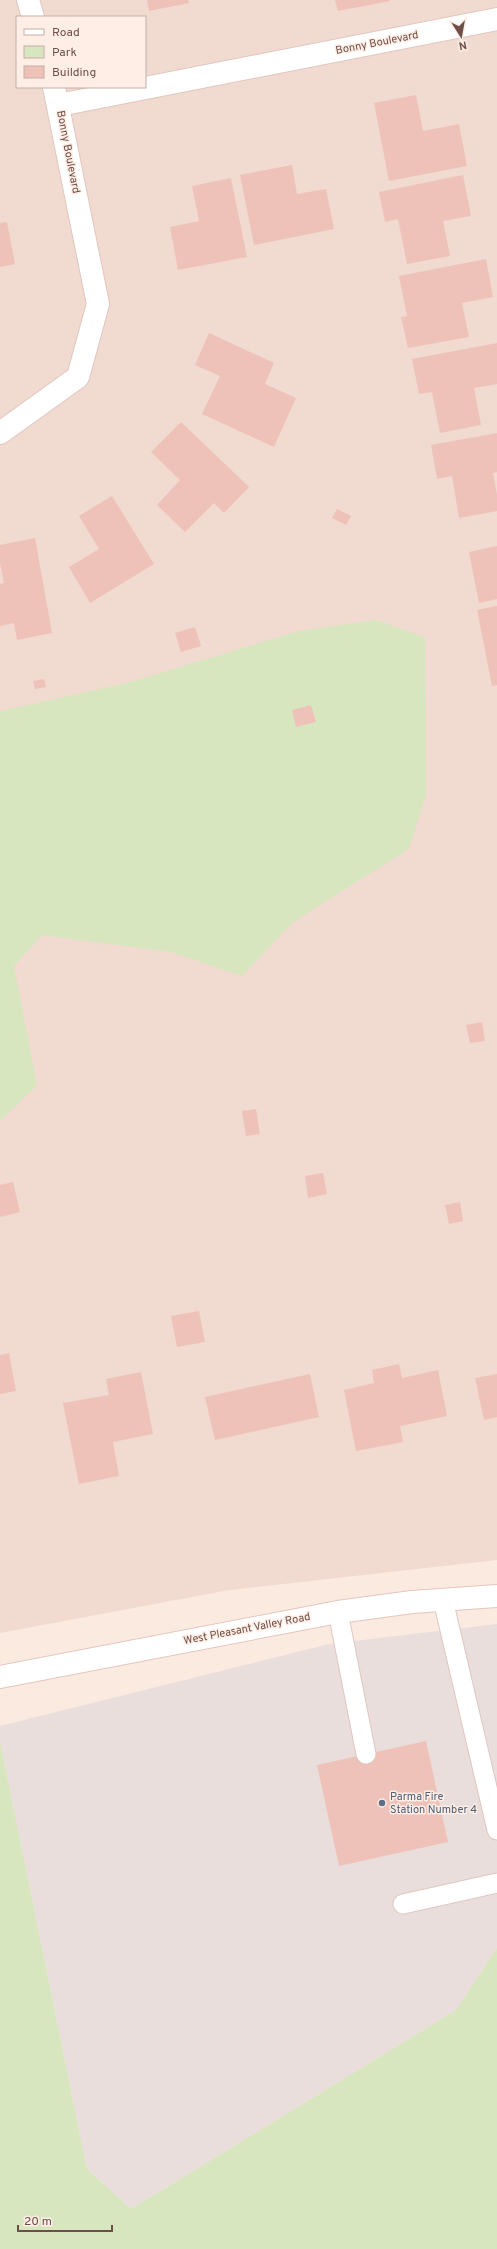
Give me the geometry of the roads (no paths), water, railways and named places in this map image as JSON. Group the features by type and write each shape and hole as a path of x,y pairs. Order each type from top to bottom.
{"street":[{"path":"28,0 33,16"},
{"name":"Bonny Boulevard","path":"146,80 497,19"},
{"name":"Bonny Boulevard","path":"0,433 78,377 98,304 56,96 102,88"},
{"name":"West Pleasant Valley Road","path":"0,1677 338,1612 443,1600 497,1596"}],"lane":[{"path":"443,1600 497,1830"},
{"path":"338,1612 366,1754"},
{"path":"403,1904 497,1883"}],"place":[{"name":"Parma Fire Station Number 4","path":"382,1803"}]}
